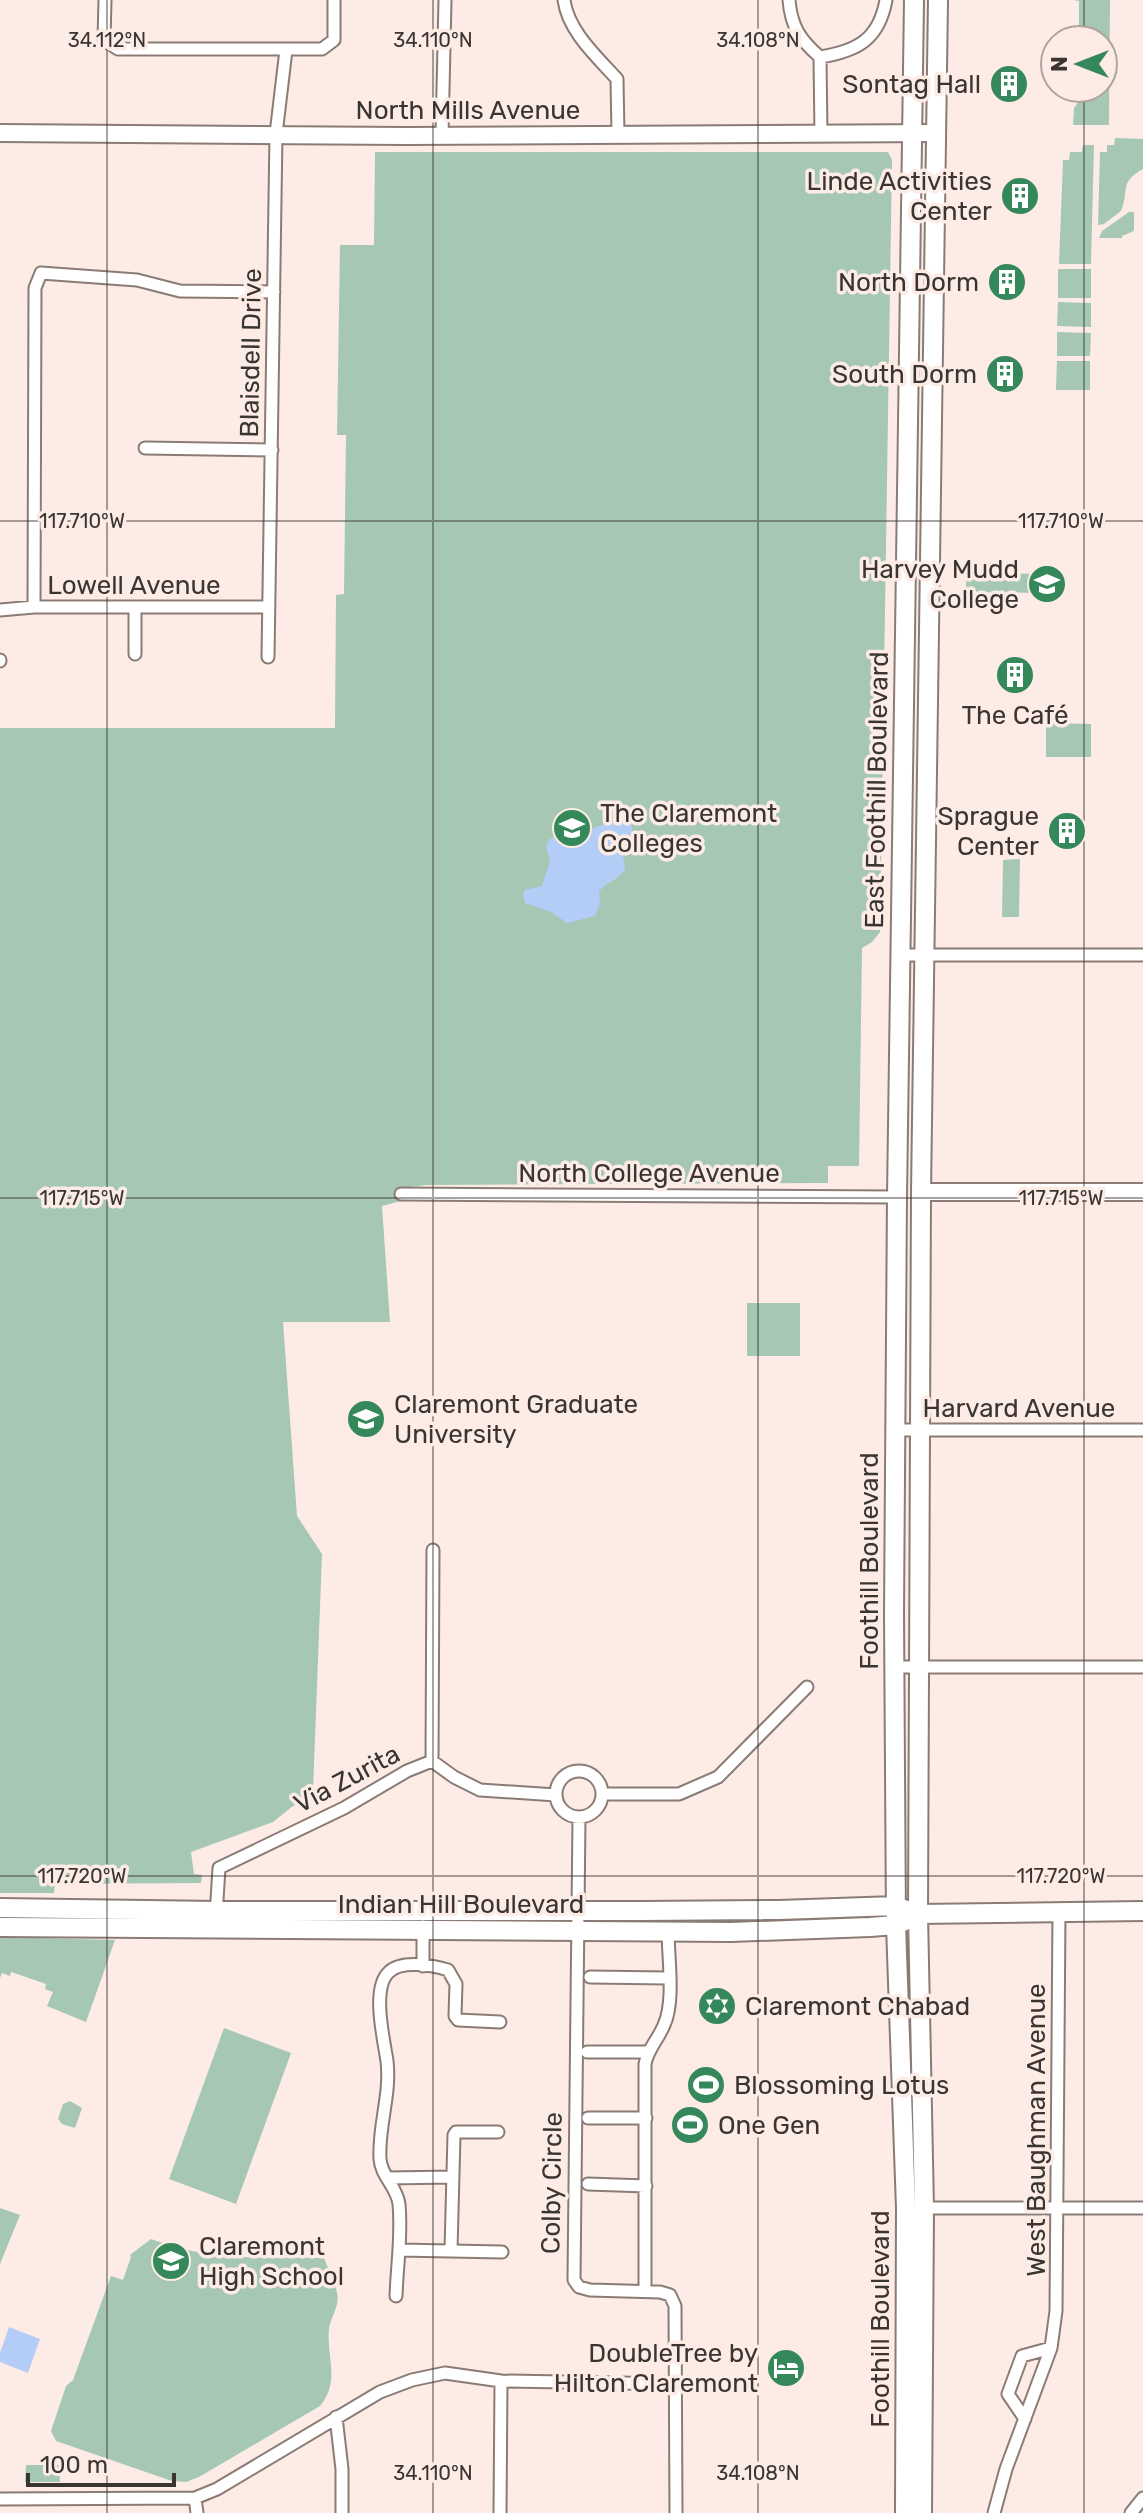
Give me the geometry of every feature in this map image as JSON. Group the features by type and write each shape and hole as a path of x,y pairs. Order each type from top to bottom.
{"main road":[{"name":"East Foothill Boulevard","path":"897,1197 914,0"},
{"name":"East Foothill Boulevard","path":"921,1192 938,0"},
{"name":"North Mills Avenue","path":"0,133 936,133"},
{"path":"898,1116 906,1138 908,1178 911,1185 921,1192 1143,1192"},
{"name":"Foothill Boulevard","path":"905,2513 915,2208 923,2153 918,1914 921,1192"},
{"path":"897,1197 907,1199 909,1248 921,1264"},
{"name":"Foothill Boulevard","path":"897,1197 895,1906 905,2124 915,2208 922,2513"},
{"name":"Indian Hill Boulevard","path":"0,1927 215,1920 423,1920 577,1911 895,1906 918,1914 1143,1911"},
{"name":"Indian Hill Boulevard","path":"0,1908 215,1920"},
{"name":"Indian Hill Boulevard","path":"423,1920 577,1930 798,1930 896,1925 918,1914"}],"street":[{"path":"105,0 104,40 118,49 286,50 322,49 334,40 334,0"},
{"path":"442,135 445,0"},
{"path":"564,0 565,9 581,38 617,79 618,135"},
{"path":"789,0 790,18 802,41 820,57 821,135"},
{"path":"820,57 866,43 882,22 886,0"},
{"name":"Blaisdell Drive","path":"268,657 276,134 286,50"},
{"path":"34,607 35,288 41,273 137,280 180,291 274,292"},
{"path":"145,448 272,450"},
{"name":"Lowell Avenue","path":"0,610 34,607 269,607"},
{"path":"135,607 135,654"},
{"path":"901,955 1143,955"},
{"name":"North College Avenue","path":"401,1194 897,1197"},
{"name":"Harvard Avenue","path":"895,1430 1143,1430"},
{"path":"432,1761 433,1550"},
{"path":"894,1667 1143,1667"},
{"path":"602,1794 679,1794 718,1777 807,1687"},
{"name":"Via Zurita","path":"215,1920 219,1868 344,1808 407,1771 432,1761 480,1790 556,1795"},
{"path":"579,1771 596,1778 602,1794 596,1811 579,1818 563,1811 556,1795 563,1778 579,1771"},
{"name":"Colby Circle","path":"579,1818 574,2280 579,2287 590,2290 645,2291 670,2295 675,2306 676,2513"},
{"name":"West Baughman Avenue","path":"994,2513 1006,2469 1051,2348 1056,2311 1059,1912"},
{"path":"423,1920 423,1966"},
{"path":"645,2291 647,2052 665,2025 669,2007 668,1931"},
{"path":"396,2296 399,2202 380,2164 388,2079 381,2019 382,1980 397,1967 423,1966 448,1970 453,1976 458,2020 500,2022"},
{"path":"590,1977 668,1978"},
{"path":"587,2052 647,2052"},
{"path":"588,2118 646,2118"},
{"path":"451,2250 454,2135 456,2132 498,2132"},
{"path":"387,2178 453,2177"},
{"path":"588,2184 646,2186"},
{"path":"915,2208 1143,2208"},
{"path":"399,2250 502,2252"},
{"path":"1025,2419 1008,2394 1022,2356 1051,2348"},
{"path":"0,2499 195,2498 217,2489 380,2392 412,2380 445,2373 501,2381 676,2384"},
{"path":"500,2513 501,2381"},
{"path":"336,2417 342,2469 342,2513"},
{"path":"195,2498 197,2513"},
{"path":"1131,2513 1143,2498"}],"green space":[{"path":"1074,0 1110,0 1110,24 1079,24 1079,1"},
{"path":"1077,104 1109,104 1109,125 1073,125"},
{"path":"1115,138 1143,139 1143,169 1127,183 1121,211 1098,225 1100,152 1107,152 1107,145 1114,145"},
{"path":"1083,145 1094,145 1091,264 1059,264 1063,160 1069,160 1070,152 1082,152"},
{"name":"The Claremont Colleges","path":"375,152 888,152 892,160 880,932 862,948 859,1166 828,1166 828,1183 426,1185 401,1188 401,1201 382,1206 390,1322 283,1322 297,1516 322,1554 313,1790 273,1822 191,1852 194,1874 202,1875 201,1883 55,1884 54,1893 0,1893 0,728 335,728 336,595 344,594 346,435 337,435 340,245 374,245"},
{"path":"1129,212 1134,212 1134,231 1122,238 1099,238 1102,231"},
{"path":"1058,269 1091,269 1091,298 1058,298"},
{"path":"1058,302 1091,303 1091,327 1057,326"},
{"path":"1057,332 1091,333 1090,356 1057,356"},
{"path":"1057,361 1090,361 1090,390 1056,390"},
{"path":"966,573 1047,574 1047,593 966,592"},
{"path":"1046,723 1091,724 1091,757 1046,757"},
{"path":"1020,859 1019,917 1002,917 1003,860"},
{"path":"747,1303 800,1303 800,1356 747,1356"},
{"path":"0,1937 115,1940 86,2022 47,2006 53,1992 45,1989 46,1984 11,1972 10,1976 2,1973 0,1978"},
{"path":"224,2028 291,2053 236,2204 169,2179"},
{"path":"70,2101 82,2108 75,2128 62,2124 58,2119 63,2104"},
{"path":"0,2208 20,2215 0,2264"},
{"path":"151,2239 215,2255 324,2258 337,2293 329,2329 330,2387 320,2406 186,2482 172,2481 56,2441 51,2431 111,2276 123,2280 130,2255"},
{"path":"26,2465 59,2465 60,2482 25,2482"}],"water":[{"path":"616,820 632,825 622,848 625,870 599,891 600,904 595,916 567,923 551,912 525,903 525,890 542,886 550,861 546,847 549,840 562,833 563,827 569,824 586,829"},
{"path":"9,2327 40,2339 28,2373 0,2362"}],"place":[{"name":"Sontag Hall","path":"1009,84"},
{"name":"Linde Activities Center","path":"1020,196"},
{"name":"North Dorm","path":"1007,282"},
{"name":"South Dorm","path":"1005,374"},
{"name":"Harvey Mudd College","path":"1047,584"},
{"name":"The Café","path":"1015,675"},
{"name":"The Claremont Colleges","path":"572,828"},
{"name":"Sprague Center","path":"1067,831"},
{"name":"Claremont Graduate University","path":"366,1419"},
{"name":"Claremont Chabad","path":"717,2006"},
{"name":"Blossoming Lotus","path":"706,2085"},
{"name":"One Gen","path":"690,2125"},
{"name":"Claremont High School","path":"171,2261"},
{"name":"DoubleTree by Hilton Claremont","path":"786,2368"}]}
